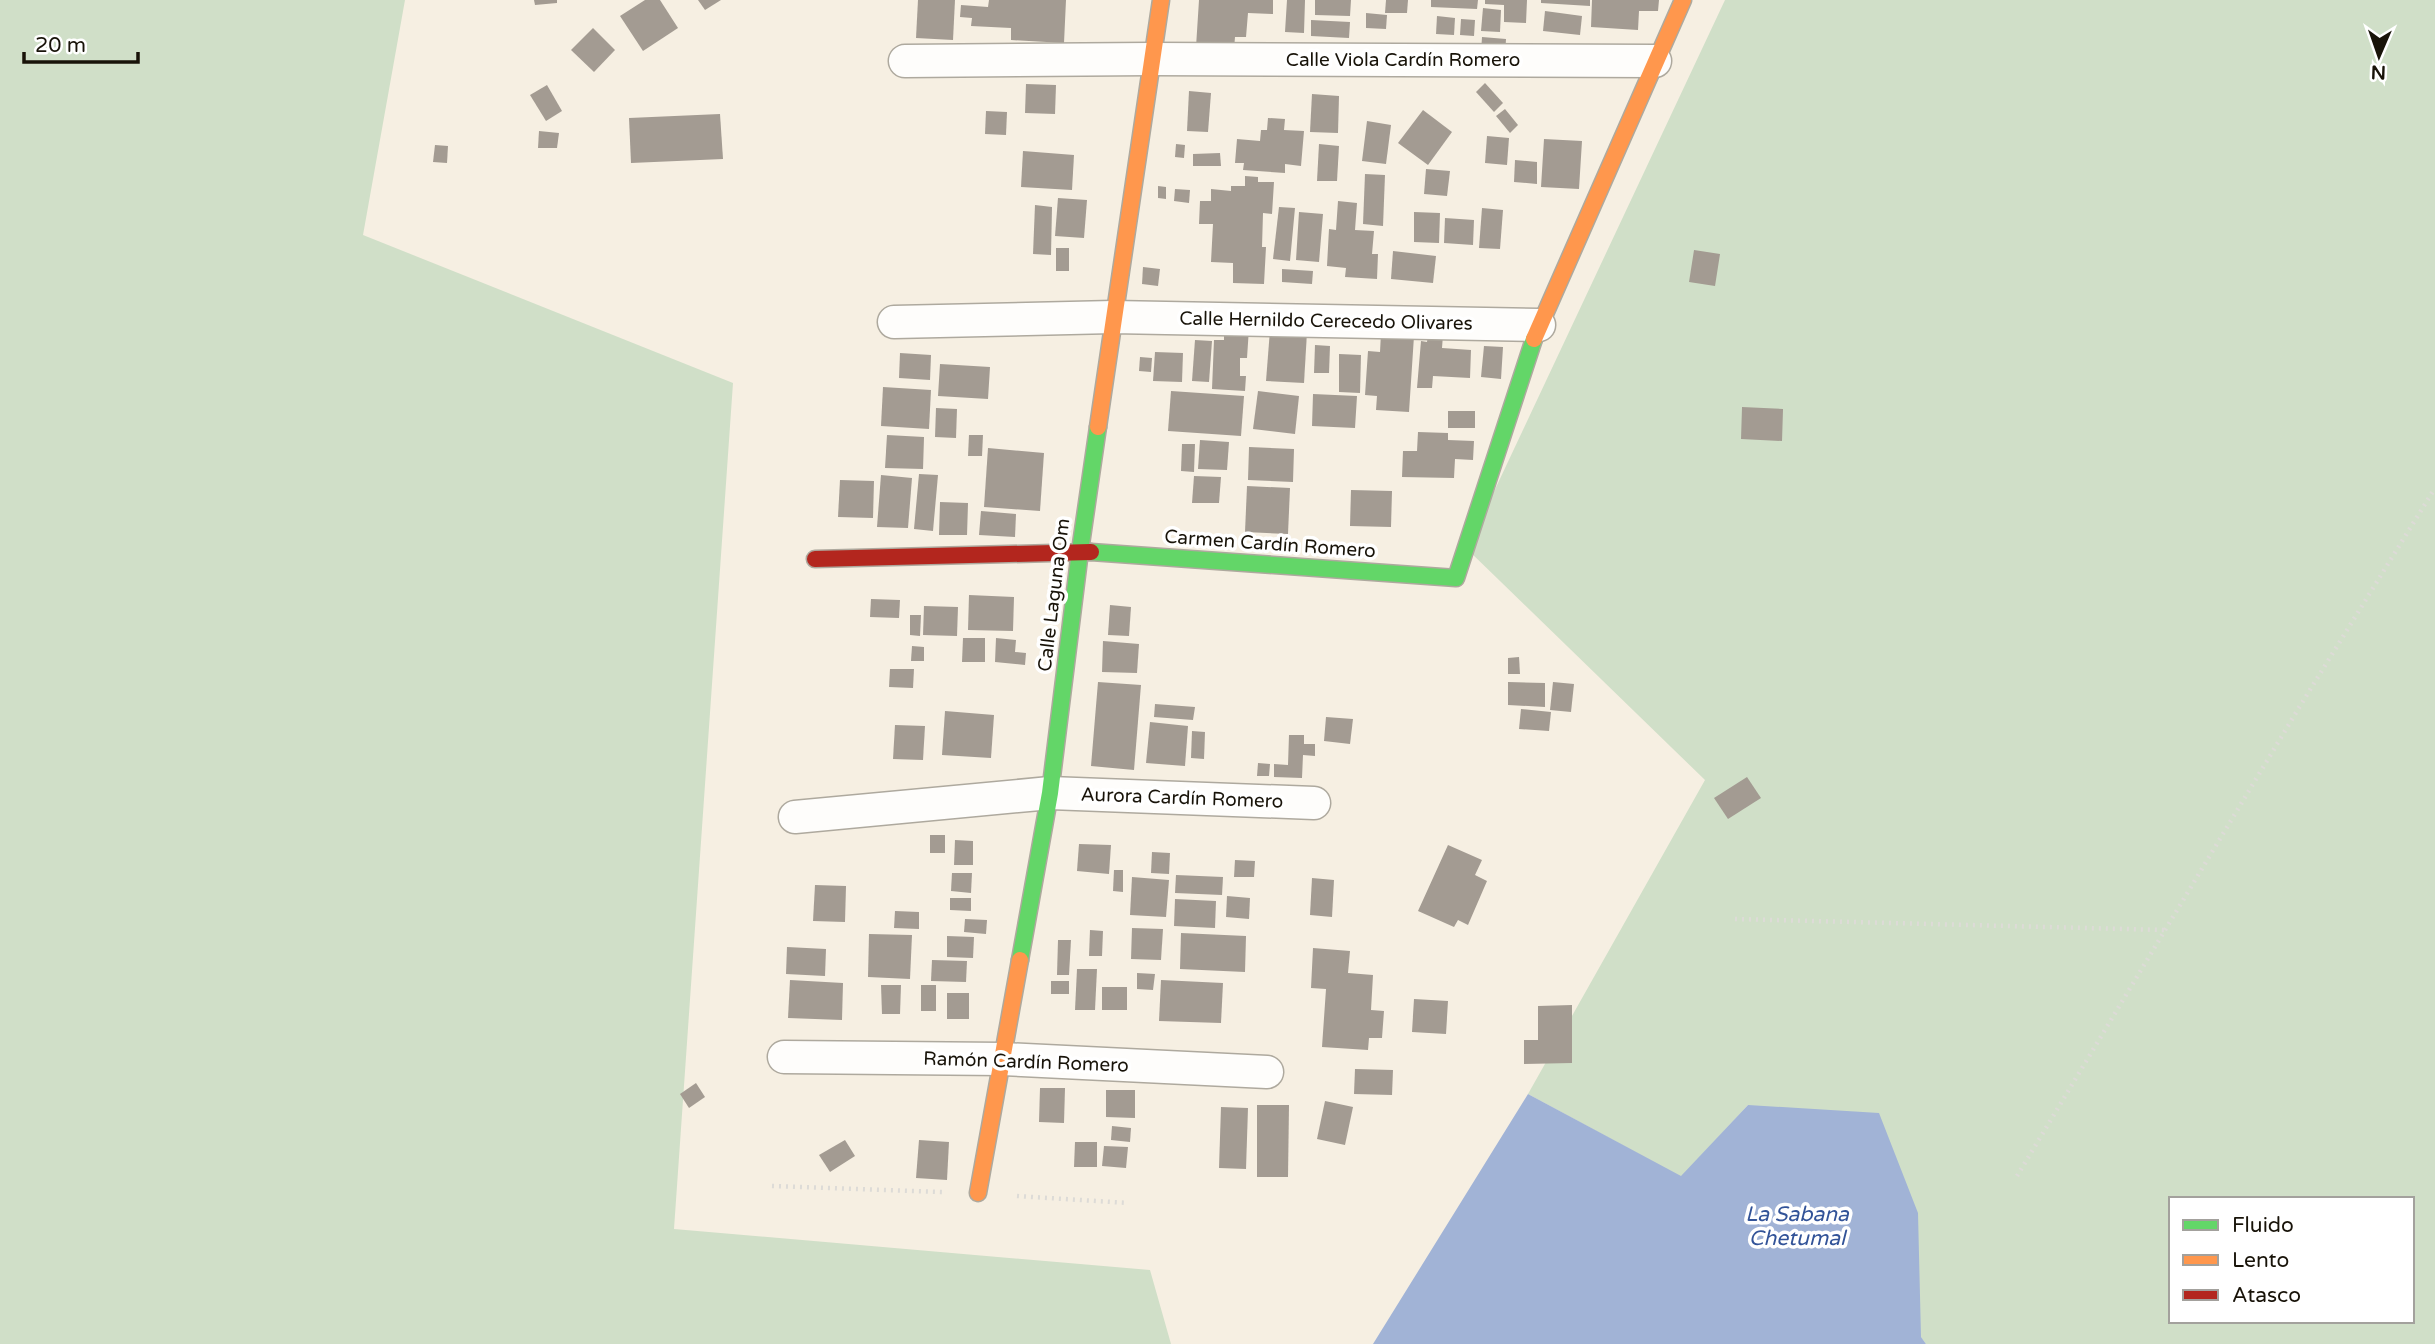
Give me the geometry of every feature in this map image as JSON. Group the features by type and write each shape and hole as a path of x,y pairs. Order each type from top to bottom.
{"street":[{"name":"Calle Laguna Om","path":"978,1193 1050,793 1080,551 1161,0"},
{"path":"1539,325 1683,0"},
{"name":"Calle Viola Cardín Romero","path":"905,61 1656,61"},
{"name":"Calle Hernildo Cerecedo Olivares","path":"894,322 1113,317 1539,325"},
{"name":"Carmen Cardín Romero","path":"815,559 1080,551 1456,578 1539,325"},
{"name":"Aurora Cardín Romero","path":"796,817 1050,793 1314,803"},
{"name":"Ramón Cardín Romero","path":"784,1057 1003,1059 1267,1072"}],"path":[{"path":"2017,1176 2435,488"},
{"path":"1735,919 2165,930"}],"green space":[{"path":"0,0 405,0 363,235 733,383 674,1229 1150,1270 1171,1344 0,1344"},
{"path":"1725,0 2435,0 2435,1344 1926,1344 1748,1105 1681,1177 1528,1094 1705,780 1467,549"}],"water":[{"name":"La Sabana Chetumal","path":"1528,1094 1681,1176 1748,1105 1879,1113 1918,1213 1921,1337 1926,1344 1373,1344"}],"building":[{"path":"534,0 557,0 557,3 535,5"},
{"path":"645,0 660,0 678,28 643,51 620,16"},
{"path":"698,0 721,0 705,10"},
{"path":"918,0 955,0 953,40 916,38"},
{"path":"989,0 1066,0 1064,43 1011,40 1011,28 971,26 972,18 960,17 961,5 988,7"},
{"path":"1199,0 1273,0 1273,14 1248,13 1246,37 1235,37 1234,49 1196,47"},
{"path":"1287,0 1305,0 1304,33 1285,32"},
{"path":"1315,0 1351,0 1350,16 1315,15"},
{"path":"1386,0 1408,0 1407,13 1385,13"},
{"path":"1431,0 1478,0 1477,9 1431,7"},
{"path":"1485,0 1527,0 1526,23 1504,22 1504,5 1485,4"},
{"path":"1541,0 1590,0 1590,6 1541,3"},
{"path":"1592,0 1659,0 1658,11 1639,11 1638,30 1591,27"},
{"path":"1483,8 1501,10 1500,32 1481,31"},
{"path":"1545,11 1582,16 1580,35 1543,31"},
{"path":"1366,13 1387,15 1386,29 1366,28"},
{"path":"1437,16 1455,18 1454,35 1436,34"},
{"path":"1461,19 1475,20 1474,36 1460,35"},
{"path":"1311,20 1350,22 1349,38 1311,36"},
{"path":"593,28 615,50 594,72 571,50"},
{"path":"1482,37 1506,39 1505,54 1481,52"},
{"path":"1485,83 1503,103 1494,112 1476,92"},
{"path":"1026,84 1056,85 1055,114 1025,113"},
{"path":"547,85 562,111 546,121 530,95"},
{"path":"1189,91 1211,93 1208,132 1187,131"},
{"path":"1312,94 1339,96 1338,133 1310,132"},
{"path":"1505,109 1518,125 1510,133 1496,116"},
{"path":"1423,110 1452,132 1428,165 1398,143"},
{"path":"986,111 1007,112 1006,135 985,134"},
{"path":"720,114 723,159 631,163 629,118"},
{"path":"1268,118 1285,119 1284,130 1304,131 1301,166 1285,164 1285,173 1243,170 1244,163 1235,163 1237,139 1260,141 1261,130 1267,130"},
{"path":"1367,121 1391,125 1386,164 1362,161"},
{"path":"539,131 559,133 557,148 538,148"},
{"path":"1487,136 1509,138 1507,165 1485,163"},
{"path":"1544,139 1582,141 1579,189 1541,187"},
{"path":"1176,144 1185,145 1184,158 1175,157"},
{"path":"1319,144 1339,146 1337,181 1317,181"},
{"path":"435,145 448,146 447,163 433,162"},
{"path":"1023,151 1074,155 1072,190 1021,187"},
{"path":"1220,153 1221,166 1193,166 1193,154"},
{"path":"1515,160 1537,162 1537,184 1514,182"},
{"path":"1426,169 1450,171 1447,196 1424,194"},
{"path":"1365,174 1385,175 1383,226 1363,224"},
{"path":"1245,176 1258,177 1258,182 1274,182 1272,214 1263,213 1262,247 1266,247 1264,284 1233,283 1233,263 1211,262 1213,224 1199,224 1200,201 1211,201 1211,189 1231,191 1231,186 1245,186"},
{"path":"1158,186 1166,187 1166,199 1158,198"},
{"path":"1175,189 1190,190 1189,203 1174,201"},
{"path":"1058,198 1087,200 1084,238 1055,236"},
{"path":"1338,201 1357,203 1355,230 1374,231 1372,254 1378,254 1377,279 1345,277 1346,268 1327,266 1329,229 1336,230"},
{"path":"1035,205 1052,207 1051,255 1033,254"},
{"path":"1279,207 1295,208 1290,261 1273,259"},
{"path":"1482,208 1503,210 1500,249 1479,248"},
{"path":"1299,212 1323,214 1319,262 1296,260"},
{"path":"1414,212 1440,213 1439,243 1414,242"},
{"path":"1445,218 1474,220 1473,245 1444,243"},
{"path":"1056,248 1069,248 1069,271 1056,271"},
{"path":"1694,250 1720,254 1715,286 1689,282"},
{"path":"1393,251 1436,256 1433,283 1391,279"},
{"path":"1143,267 1160,269 1158,286 1142,284"},
{"path":"1282,269 1313,271 1312,284 1282,282"},
{"path":"1224,328 1249,328 1247,358 1240,358 1240,376 1246,376 1245,391 1212,389 1214,340 1224,340"},
{"path":"1270,330 1307,332 1304,383 1266,381"},
{"path":"1381,333 1414,336 1409,412 1376,410 1377,396 1365,395 1368,351 1380,352"},
{"path":"1428,334 1443,335 1442,348 1471,350 1470,378 1433,376 1432,388 1417,388 1421,341 1427,342"},
{"path":"1195,340 1212,341 1209,382 1192,381"},
{"path":"1315,345 1330,346 1329,373 1314,373"},
{"path":"1484,346 1503,347 1501,379 1481,377"},
{"path":"1155,352 1183,353 1182,382 1153,381"},
{"path":"900,353 931,355 930,380 899,378"},
{"path":"1339,354 1361,355 1360,393 1339,392"},
{"path":"1140,357 1152,358 1151,372 1139,371"},
{"path":"940,364 990,367 988,399 938,396"},
{"path":"883,387 931,390 929,429 881,426"},
{"path":"1171,391 1244,396 1241,436 1168,431"},
{"path":"1258,391 1299,396 1295,434 1253,429"},
{"path":"1313,394 1357,396 1355,428 1312,426"},
{"path":"1742,407 1783,409 1782,441 1741,439"},
{"path":"936,408 957,409 956,438 935,437"},
{"path":"1448,411 1475,411 1475,428 1448,428"},
{"path":"1418,432 1448,433 1448,440 1474,441 1473,460 1455,459 1454,478 1402,477 1403,451 1417,451"},
{"path":"887,435 924,437 923,469 885,468"},
{"path":"969,435 983,435 982,456 968,456"},
{"path":"1200,440 1229,442 1227,470 1198,469"},
{"path":"1182,444 1195,444 1194,472 1181,471"},
{"path":"1249,447 1294,449 1293,482 1248,480"},
{"path":"988,448 1044,453 1040,511 984,507"},
{"path":"919,474 938,475 933,531 914,529"},
{"path":"881,475 912,478 908,528 877,527"},
{"path":"1194,476 1221,477 1219,503 1192,503"},
{"path":"840,480 874,481 873,518 838,517"},
{"path":"1247,486 1290,488 1288,534 1245,532"},
{"path":"1351,490 1392,491 1391,527 1350,526"},
{"path":"940,502 968,503 967,535 939,535"},
{"path":"981,511 1016,514 1015,537 979,535"},
{"path":"969,595 1014,597 1013,631 968,630"},
{"path":"871,599 900,600 899,618 870,617"},
{"path":"1110,605 1131,607 1129,636 1108,635"},
{"path":"924,606 958,607 957,636 923,635"},
{"path":"910,615 921,615 920,636 910,635"},
{"path":"963,638 985,638 985,662 962,662"},
{"path":"996,638 1016,640 1015,652 1026,653 1025,665 995,662"},
{"path":"1103,641 1139,644 1137,673 1102,672"},
{"path":"912,646 924,647 924,661 911,661"},
{"path":"1519,657 1520,674 1508,674 1508,658"},
{"path":"890,669 914,669 913,688 889,687"},
{"path":"1098,682 1141,685 1134,770 1091,766"},
{"path":"1508,682 1545,683 1545,707 1508,705"},
{"path":"1553,682 1574,684 1571,712 1550,710"},
{"path":"1155,704 1195,707 1193,720 1154,717"},
{"path":"1521,709 1551,712 1549,731 1519,729"},
{"path":"945,711 994,715 991,758 942,755"},
{"path":"1326,717 1353,719 1350,744 1324,741"},
{"path":"1150,722 1188,726 1185,766 1146,763"},
{"path":"895,725 925,726 923,760 893,759"},
{"path":"1192,731 1205,732 1204,759 1191,758"},
{"path":"1289,735 1304,735 1304,744 1315,744 1315,756 1303,755 1302,778 1274,777 1274,764 1288,765"},
{"path":"1258,763 1270,764 1269,776 1257,776"},
{"path":"1747,777 1761,798 1728,819 1714,798"},
{"path":"930,835 945,835 945,853 930,853"},
{"path":"955,840 973,841 973,865 954,865"},
{"path":"1079,844 1111,845 1109,874 1077,871"},
{"path":"1448,845 1482,860 1475,875 1487,881 1468,925 1458,920 1454,927 1418,911"},
{"path":"1152,852 1170,853 1169,874 1151,873"},
{"path":"1235,860 1255,861 1254,877 1234,877"},
{"path":"1114,870 1123,870 1123,892 1113,891"},
{"path":"952,873 972,873 971,893 951,891"},
{"path":"1176,875 1223,877 1222,895 1175,893"},
{"path":"1132,877 1169,880 1166,917 1130,915"},
{"path":"1312,878 1334,880 1332,917 1310,915"},
{"path":"815,885 846,886 845,922 813,921"},
{"path":"1227,896 1250,898 1249,919 1226,917"},
{"path":"950,898 971,898 971,911 950,910"},
{"path":"1175,899 1216,901 1215,928 1174,926"},
{"path":"895,911 919,912 919,929 894,928"},
{"path":"965,919 987,920 986,934 964,932"},
{"path":"1132,928 1163,929 1161,960 1131,959"},
{"path":"1090,930 1103,931 1102,956 1089,956"},
{"path":"1181,933 1246,936 1245,972 1180,969"},
{"path":"869,934 912,935 910,979 868,977"},
{"path":"947,936 974,937 973,958 947,957"},
{"path":"1058,940 1071,940 1069,975 1057,975"},
{"path":"787,947 826,949 825,976 786,974"},
{"path":"1313,948 1350,951 1348,973 1373,975 1371,1010 1384,1011 1382,1038 1369,1038 1368,1050 1322,1047 1326,989 1311,988"},
{"path":"932,960 967,961 966,982 931,981"},
{"path":"1077,969 1097,969 1095,1010 1075,1010"},
{"path":"1137,973 1155,974 1153,990 1137,989"},
{"path":"790,980 843,983 842,1020 788,1018"},
{"path":"1161,980 1223,983 1221,1023 1159,1021"},
{"path":"1051,981 1069,981 1069,994 1051,994"},
{"path":"881,985 901,985 900,1014 882,1014"},
{"path":"921,985 936,985 936,1011 921,1011"},
{"path":"1102,987 1127,987 1127,1010 1102,1010"},
{"path":"947,993 969,993 969,1019 947,1019"},
{"path":"1414,999 1448,1001 1446,1034 1412,1032"},
{"path":"1572,1005 1572,1063 1524,1064 1524,1040 1538,1040 1538,1006"},
{"path":"1355,1069 1393,1070 1392,1095 1354,1094"},
{"path":"696,1083 705,1097 689,1108 680,1094"},
{"path":"1040,1088 1065,1088 1064,1123 1039,1122"},
{"path":"1106,1090 1135,1090 1135,1118 1106,1117"},
{"path":"1325,1101 1353,1107 1345,1145 1317,1139"},
{"path":"1257,1105 1289,1105 1288,1177 1257,1177"},
{"path":"1221,1107 1248,1108 1246,1169 1219,1168"},
{"path":"1112,1126 1131,1128 1130,1142 1111,1140"},
{"path":"845,1140 855,1156 830,1172 819,1155"},
{"path":"919,1140 949,1142 947,1180 916,1178"},
{"path":"1075,1142 1097,1142 1097,1167 1074,1167"},
{"path":"1104,1146 1128,1147 1126,1168 1102,1166"}],"traffic: fast":[{"path":"1091,552 1456,578 1534,339"},
{"path":"1020,960 1050,793 1098,427"}],"traffic: slow":[{"path":"1098,427 1161,0"},
{"path":"1534,339 1683,0"},
{"path":"978,1193 1020,960"}],"traffic: jam":[{"path":"815,559 1091,552"}]}
